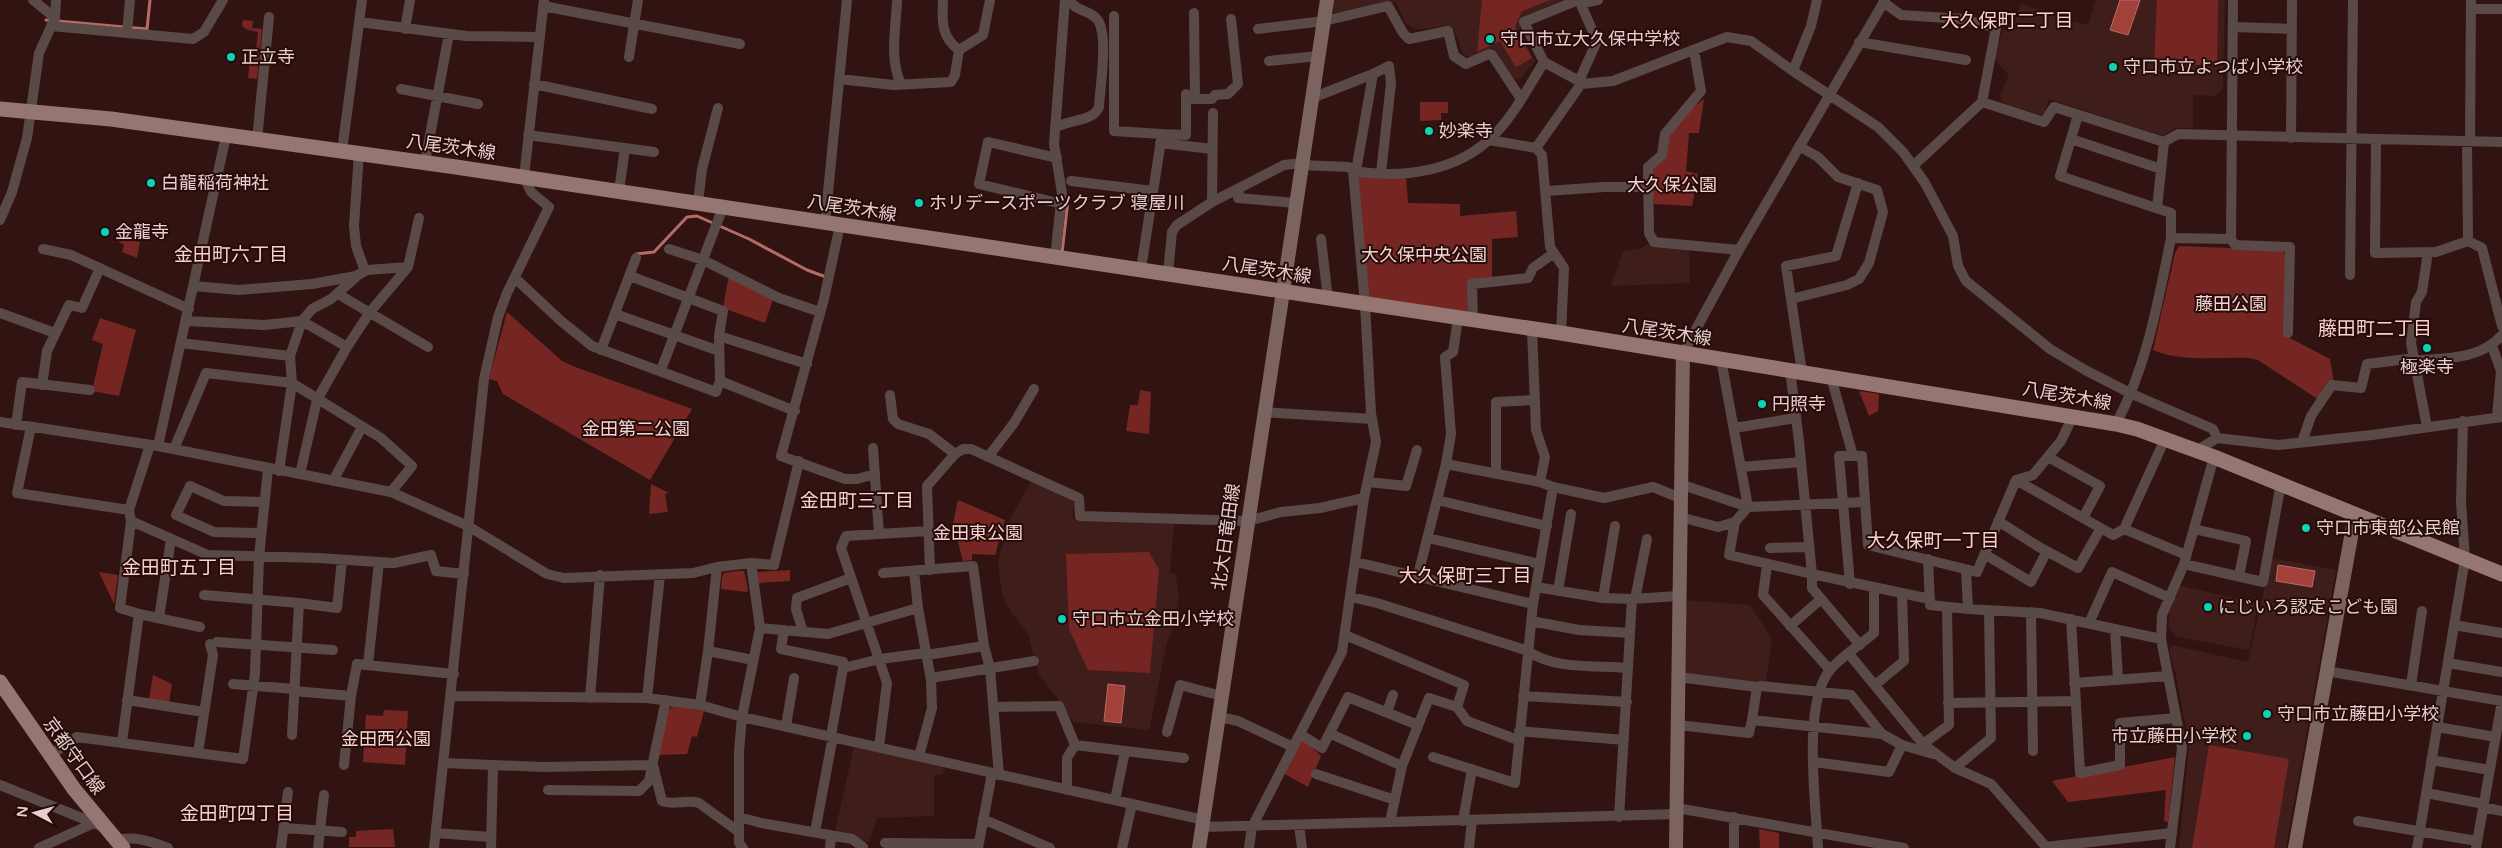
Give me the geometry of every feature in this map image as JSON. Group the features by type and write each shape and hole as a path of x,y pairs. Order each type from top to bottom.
{"main road":[{"name":"八尾茨木線","path":"0,109 112,119 425,162 1561,333 2073,416 2116,424 2198,450 2502,574"},
{"name":"京都守口線","path":"0,682 49,756 99,825 119,844"}],"street":[{"path":"33,0 53,21 186,38 199,37 223,0"},
{"path":"0,220 12,192 28,138 40,53 53,21 56,0"},
{"path":"127,30 130,0"},
{"path":"342,150 362,0"},
{"path":"405,29 410,0"},
{"path":"629,57 638,0"},
{"path":"847,0 839,79 832,224 820,312 795,411 781,456 845,479 857,479 875,474"},
{"path":"898,0 894,71 901,84"},
{"path":"943,0 942,21 944,32 949,43 959,50"},
{"path":"839,79 901,84 951,82 955,75 959,50 983,35 990,0"},
{"path":"1055,128 1065,122 1092,117 1099,105 1102,29 1095,17 1073,6 1067,0"},
{"path":"1055,258 1062,204 1054,144 1067,0"},
{"name":"北大日竜田線","path":"1199,848 1327,0"},
{"path":"1536,148 1580,83 1596,41 1580,0"},
{"path":"1598,0 1580,0 1524,22 1544,62 1580,83 1614,82 1727,37 1741,38 1763,48 1793,72 1878,127 1903,152 1925,183 1952,236 1958,266 1966,281 2050,348 2132,394 2213,429 2217,438"},
{"path":"1793,72 1811,26 1817,0"},
{"path":"2234,0 2231,239 2235,244 2290,247 2288,333"},
{"path":"2291,138 2292,0"},
{"path":"2350,274 2353,0"},
{"path":"1676,848 1678,596 1683,353 1828,94 1884,1 1901,14 1963,19 1996,28 1982,102 1913,166"},
{"path":"434,848 452,696 484,379 498,317 549,207 531,192 524,177 543,3 634,24 740,44"},
{"path":"2468,241 2471,4 2502,9"},
{"path":"1258,28 1324,21 1388,6 1403,33 1409,39 1448,31 1454,56 1466,64 1489,54 1492,55 1520,99"},
{"path":"1161,139 1186,135 1194,13"},
{"path":"257,140 269,16"},
{"path":"1114,16 1114,131 1212,149"},
{"path":"1189,97 1212,99 1215,95 1228,94 1238,84 1230,19"},
{"path":"360,22 449,34 539,37"},
{"path":"2233,27 2292,29"},
{"path":"425,162 449,34"},
{"path":"1859,42 1966,60"},
{"path":"1694,50 1700,91 1665,134 1662,155 1648,167 1649,233 1654,242 1739,250"},
{"path":"1269,61 1318,56"},
{"path":"1168,273 1172,232 1177,225 1212,202 1284,165 1349,166 1355,171 1404,173 1432,169 1464,158 1489,140 1520,99 1544,62"},
{"path":"1312,98 1389,66 1391,83 1382,173"},
{"path":"1249,848 1252,827 1342,652 1364,498 1376,442 1372,418 1355,171 1373,74"},
{"path":"534,84 652,109"},
{"path":"401,89 478,104"},
{"path":"1982,102 2044,122 2054,107 2164,142 2178,134 2350,140 2502,142"},
{"path":"1099,105 1113,106"},
{"path":"698,203 702,169 718,108"},
{"path":"1212,202 1213,113"},
{"path":"2078,115 2060,176 2171,213 2172,238 2148,347 2132,394 2116,424"},
{"path":"528,135 654,152"},
{"path":"200,627 120,608 131,521 129,510 154,446 181,343 226,136"},
{"path":"1142,269 1161,139"},
{"path":"2071,139 2161,169"},
{"path":"1489,140 1536,148 1542,155 1550,247 1564,268 1561,333"},
{"path":"2376,140 2375,253 2428,252 2468,241 2482,248 2502,326"},
{"path":"1057,158 988,142 979,184 1062,204"},
{"path":"2157,208 2164,142"},
{"path":"1791,299 1847,285 1859,279 1868,263 1883,212 1877,190 1838,177 1818,156 1799,146"},
{"path":"618,191 625,148"},
{"path":"360,153 354,226 361,274"},
{"path":"1071,181 1153,191"},
{"path":"1858,183 1836,256 1786,266 1791,299 1796,371 1796,418 1812,588 1820,600 1860,645"},
{"path":"1546,191 1604,187 1648,187"},
{"path":"1239,188 1238,198 1295,203"},
{"path":"661,370 723,207"},
{"path":"300,474 318,400 347,347 370,312 408,267 419,218"},
{"path":"2172,238 2231,239"},
{"path":"1321,239 1328,299"},
{"path":"669,248 703,260 780,298 820,312"},
{"path":"43,249 71,255 189,308"},
{"path":"2427,427 2411,343 2416,302 2422,292 2428,252"},
{"path":"1418,576 1446,464 1451,434 1446,357 1453,352 1465,319 1472,284 1528,278 1533,268 1554,253"},
{"path":"601,350 636,258"},
{"path":"194,286 239,290 312,284 408,267"},
{"path":"42,385 47,351 69,304 82,308 100,268"},
{"path":"279,471 292,383 290,356 302,321 312,308 338,294 361,274"},
{"path":"515,278 561,321 592,346 716,392 720,381 719,336 723,311 630,276"},
{"path":"338,294 428,347"},
{"path":"0,313 55,333"},
{"path":"615,314 719,351"},
{"path":"186,321 264,325 302,321 347,347"},
{"path":"1532,329 1536,430 1544,457 1540,482"},
{"path":"2302,442 2311,416 2332,385 2361,388 2366,364 2407,359 2413,361 2461,357 2492,346 2502,335"},
{"path":"719,336 807,364"},
{"path":"181,343 290,356"},
{"path":"2198,450 2217,438 2278,445 2499,417 2501,371 2492,346"},
{"path":"1721,359 1748,507"},
{"path":"174,450 206,373 292,383 381,438 412,466 391,492"},
{"path":"1831,376 1853,456"},
{"path":"720,381 795,411"},
{"path":"16,425 22,382 90,390"},
{"path":"988,457 1014,423 1034,389"},
{"path":"890,395 893,419 898,424 929,434 955,454"},
{"path":"1496,474 1498,460 1496,402 1534,400"},
{"path":"1264,412 1372,418"},
{"path":"1850,584 1839,456 1862,456 1868,545 1978,572 2016,480 2032,475 2061,441 2073,416"},
{"path":"1734,428 1796,418"},
{"path":"2416,848 2466,559 2461,502 2463,421"},
{"path":"0,422 154,446 391,492 468,526 547,574 564,578 600,575 693,574 717,567 751,563 774,565 799,461"},
{"path":"333,481 362,426"},
{"path":"31,427 17,493 129,510"},
{"path":"2016,480 2113,535 2124,529 2165,439"},
{"path":"874,448 879,534"},
{"path":"930,570 926,486 955,454 963,448 971,449 1079,498 1080,516 1248,521 1281,512 1320,508 1364,498"},
{"path":"1368,482 1406,486 1417,450"},
{"path":"2170,848 2182,748 2161,639 2162,615 2185,560 2214,456"},
{"path":"2048,457 2100,486 2083,518"},
{"path":"1741,467 1801,462"},
{"path":"1446,464 1540,482 1553,487 1604,498 1653,487 1680,498"},
{"path":"49,756 77,738 122,742 243,759 254,686 259,557 268,469"},
{"path":"2124,529 2185,560 2263,582 2281,483"},
{"path":"1680,484 1748,507 1865,502"},
{"path":"261,533 214,532 176,515 190,486 224,501 264,502"},
{"path":"1433,757 1515,783 1533,604 1553,487"},
{"path":"1437,500 1547,526"},
{"path":"1748,507 1735,522 1729,555 1850,584 1930,600"},
{"path":"1558,591 1571,514"},
{"path":"2295,848 2355,515"},
{"path":"1680,517 1718,527 1735,522"},
{"path":"131,521 208,555 411,562 431,555 436,570 464,574"},
{"path":"1998,521 2078,568 2100,528"},
{"path":"1603,598 1615,526"},
{"path":"2194,529 2246,541 2239,576"},
{"path":"879,747 887,682 841,548 846,536 928,531"},
{"path":"1428,538 1540,564"},
{"path":"159,618 171,539"},
{"path":"1619,817 1630,633 1634,599 1647,539"},
{"path":"1770,548 1809,547"},
{"path":"1986,555 2031,582 2047,551"},
{"path":"1928,559 1930,604 1968,609 2031,612 2161,639"},
{"path":"204,595 337,608 342,560"},
{"path":"368,665 379,562"},
{"path":"1356,562 1533,604"},
{"path":"743,848 739,844 738,764 742,717 760,628 751,563"},
{"path":"1767,565 1763,595 1830,670"},
{"path":"883,573 973,566 984,646 990,668 996,774 983,819 978,846 885,843"},
{"path":"700,705 717,567"},
{"path":"1966,570 1968,609"},
{"path":"914,571 918,608 931,678 932,708 919,756"},
{"path":"2089,624 2112,572 2170,598"},
{"path":"590,698 600,575"},
{"path":"647,698 660,575"},
{"path":"803,632 796,609 796,598 851,578"},
{"path":"1536,587 1603,598 1634,599 1678,596"},
{"path":"1818,848 1813,727 1818,692 1830,670 1874,633 1874,588"},
{"path":"1875,685 1904,661 1902,594"},
{"path":"1351,597 1377,603 1528,651 1538,658 1556,663 1628,668"},
{"path":"1790,626 1820,600"},
{"path":"292,735 299,603"},
{"path":"1923,744 1948,725 1947,607"},
{"path":"760,628 828,634 918,608"},
{"path":"1955,768 1991,738 1989,610"},
{"path":"2411,685 2422,611"},
{"path":"2031,612 2033,751"},
{"path":"122,742 139,614"},
{"path":"2071,619 2080,774 2120,765 2120,723 2176,718"},
{"path":"1531,621 1579,630 1630,633"},
{"path":"2454,625 2502,633"},
{"path":"2116,629 2118,680"},
{"path":"784,630 781,650 843,662 832,736 814,832"},
{"path":"1344,635 1464,685 1457,707"},
{"path":"198,753 214,643 334,650"},
{"path":"842,668 880,659 984,646"},
{"path":"708,651 753,660"},
{"path":"1849,654 1923,744 1955,768 1991,784 2046,848 2172,833"},
{"path":"931,678 1034,661"},
{"path":"2448,663 2502,672"},
{"path":"344,765 351,696 358,664 454,674"},
{"path":"2326,671 2502,701 2477,845 2419,831 2358,821"},
{"path":"2074,683 2168,676"},
{"path":"1678,677 1757,687 1851,695 1882,734 1902,745 1934,754"},
{"path":"786,726 794,678"},
{"path":"233,684 351,696"},
{"path":"1168,732 1180,685 1222,696"},
{"path":"1678,725 1749,733 1757,687"},
{"path":"1387,712 1393,694"},
{"path":"452,696 647,698 700,705 742,717 1115,800 1203,823 1252,827 1619,817 1677,811 1734,818 1904,848"},
{"path":"1523,696 1626,702"},
{"path":"1300,734 1322,748 1331,734 1348,697 1418,725"},
{"path":"1390,822 1402,766 1428,698 1457,707 1467,721 1519,736 1624,740"},
{"path":"127,700 204,712"},
{"path":"548,790 639,791 649,780 666,700"},
{"path":"1948,703 2076,701"},
{"path":"993,707 1059,706 1075,745"},
{"path":"1219,717 1238,721 1293,747"},
{"path":"1752,720 1882,734"},
{"path":"2437,727 2496,737"},
{"path":"1331,734 1402,766"},
{"path":"1075,745 1184,758"},
{"path":"1067,790 1067,758 1075,745"},
{"path":"1814,762 1889,772 1902,745"},
{"path":"1115,800 1125,751"},
{"path":"2431,760 2490,770"},
{"path":"444,763 492,766 653,765"},
{"path":"653,765 662,801 667,803 692,801 699,803 739,832"},
{"path":"436,833 491,843 492,766"},
{"path":"1469,848 1467,820 1472,769"},
{"path":"1316,774 1395,800"},
{"path":"0,785 99,825"},
{"path":"281,848 288,792"},
{"path":"2426,793 2502,811"},
{"path":"318,848 324,795"},
{"path":"1122,848 1132,804"},
{"path":"739,817 760,823 852,838 863,847"},
{"path":"1734,818 1734,848"},
{"path":"983,819 1048,848"},
{"path":"39,848 99,825"},
{"path":"1299,825 1302,848"},
{"path":"284,828 342,832"},
{"path":"830,848 831,835"},
{"path":"119,844 127,838 146,839 168,848"}],"shaded area":[{"name":"守口市立大久保中学校","path":"1333,0 1562,0 1524,17 1519,31 1535,61 1520,79 1511,79 1496,51 1472,58 1463,54 1454,29 1450,26 1418,29 1405,23 1396,2 1334,13 1332,11"},
{"name":"守口市立よつば小学校","path":"2096,0 2225,0 2223,88 2216,96 2193,95 2193,128 2175,128 2163,136 2049,99 2045,112 2040,115 2002,103 2000,95 2009,75 1994,59 2003,30 2011,32 2021,3 2070,21 2088,25"},
{"path":"2120,0 2140,0 2128,35 2110,30"},
{"path":"1647,244 1689,248 1690,283 1611,286 1623,251 1642,248"},
{"name":"守口市立金田小学校","path":"1031,481 1070,497 1074,501 1073,519 1174,523 1170,573 1176,574 1179,599 1175,620 1167,643 1149,730 1073,722 1065,708 1039,675 1028,634 1011,612 1002,595 998,563 1008,523"},
{"name":"守口市立藤田小学校","path":"2271,558 2336,570 2286,848 2179,848 2189,745 2176,675 2169,651 2172,645 2248,662"},
{"path":"2278,565 2315,571 2312,587 2276,581"},
{"path":"2178,585 2258,604 2249,650 2177,637 2169,628 2169,613"},
{"path":"1685,600 1750,605 1772,639 1766,681 1760,684 1682,675"},
{"path":"1108,684 1125,686 1121,723 1104,721"},
{"path":"854,746 944,765 943,774 934,776 934,816 877,818 869,842 835,831"}],"green space":[{"path":"1482,0 1550,0 1522,11 1515,27 1532,58 1516,67 1500,41 1477,52"},
{"path":"2157,0 2218,0 2217,65 2154,64"},
{"path":"243,20 253,21 252,28 262,29 257,79 248,78 250,59 255,59 258,32 248,30 242,26"},
{"name":"大久保公園","path":"1704,99 1699,133 1689,133 1686,171 1698,174 1692,206 1654,204 1651,185 1653,164 1672,132 1688,112"},
{"path":"1420,102 1448,102 1448,113 1441,113 1441,120 1420,121"},
{"name":"大久保中央公園","path":"1357,176 1406,176 1408,203 1460,204 1460,216 1516,211 1518,237 1492,239 1492,278 1469,281 1469,314 1369,300"},
{"path":"120,238 140,242 137,258 122,252 124,245 119,242"},
{"name":"藤田公園","path":"2179,246 2281,250 2286,255 2286,336 2330,359 2334,383 2319,400 2258,360 2249,358 2187,358 2163,354 2153,350 2175,253"},
{"path":"729,275 774,297 765,323 723,308"},
{"name":"金田第二公園","path":"507,312 562,361 692,409 650,480 503,394 497,381 489,379"},
{"path":"100,318 136,330 119,396 92,391 103,344 92,340"},
{"path":"1140,390 1151,392 1149,434 1126,431 1130,405 1138,405"},
{"path":"1859,391 1879,394 1878,411 1869,416"},
{"path":"651,484 669,493 665,494 668,512 649,514"},
{"name":"金田東公園","path":"958,500 1005,520 995,555 972,554 972,560 963,561 953,523"},
{"path":"1149,552 1159,570 1150,673 1088,670 1069,629 1066,554"},
{"path":"790,570 790,581 758,583 756,572"},
{"path":"744,571 747,592 721,589 724,573"},
{"path":"99,572 118,575 114,604"},
{"path":"153,675 172,684 169,703 149,700"},
{"path":"674,705 704,711 697,737 692,736 687,754 658,755 668,711"},
{"name":"金田西公園","path":"384,710 408,711 405,765 363,762 366,715 383,716"},
{"path":"1303,739 1321,756 1308,787 1283,773 1300,740"},
{"path":"2209,745 2289,759 2274,848 2192,848"},
{"path":"2175,757 2168,822 2164,821 2166,790 2068,802 2052,781"},
{"path":"393,829 395,847 349,847 349,837 356,837 356,831"},
{"path":"1759,829 1779,833 1779,848 1760,848"}],"waterway":[{"path":"46,20 147,29 150,0"},
{"path":"1062,253 1068,200"},
{"path":"636,254 654,252 687,217 697,216 749,239 807,270 826,277"}],"place":[{"name":"守口市立大久保中学校","path":"1490,39"},
{"name":"正立寺","path":"231,57"},
{"name":"守口市立よつば小学校","path":"2113,67"},
{"name":"妙楽寺","path":"1429,131"},
{"name":"白龍稲荷神社","path":"151,183"},
{"name":"ホリデースポーツクラブ 寝屋川","path":"919,203"},
{"name":"金龍寺","path":"105,232"},
{"name":"極楽寺","path":"2427,348"},
{"name":"円照寺","path":"1762,404"},
{"name":"守口市東部公民館","path":"2306,528"},
{"name":"にじいろ認定こども園","path":"2208,607"},
{"name":"守口市立金田小学校","path":"1062,619"},
{"name":"守口市立藤田小学校","path":"2267,714"},
{"name":"市立藤田小学校","path":"2247,736"}],"district":[{"name":"大久保町二丁目","path":"2007,21"},
{"name":"金田町六丁目","path":"231,255"},
{"name":"藤田町二丁目","path":"2375,329"},
{"name":"金田町三丁目","path":"857,501"},
{"name":"大久保町一丁目","path":"1933,541"},
{"name":"金田町五丁目","path":"179,568"},
{"name":"大久保町三丁目","path":"1465,576"},
{"name":"金田町四丁目","path":"237,814"}]}
